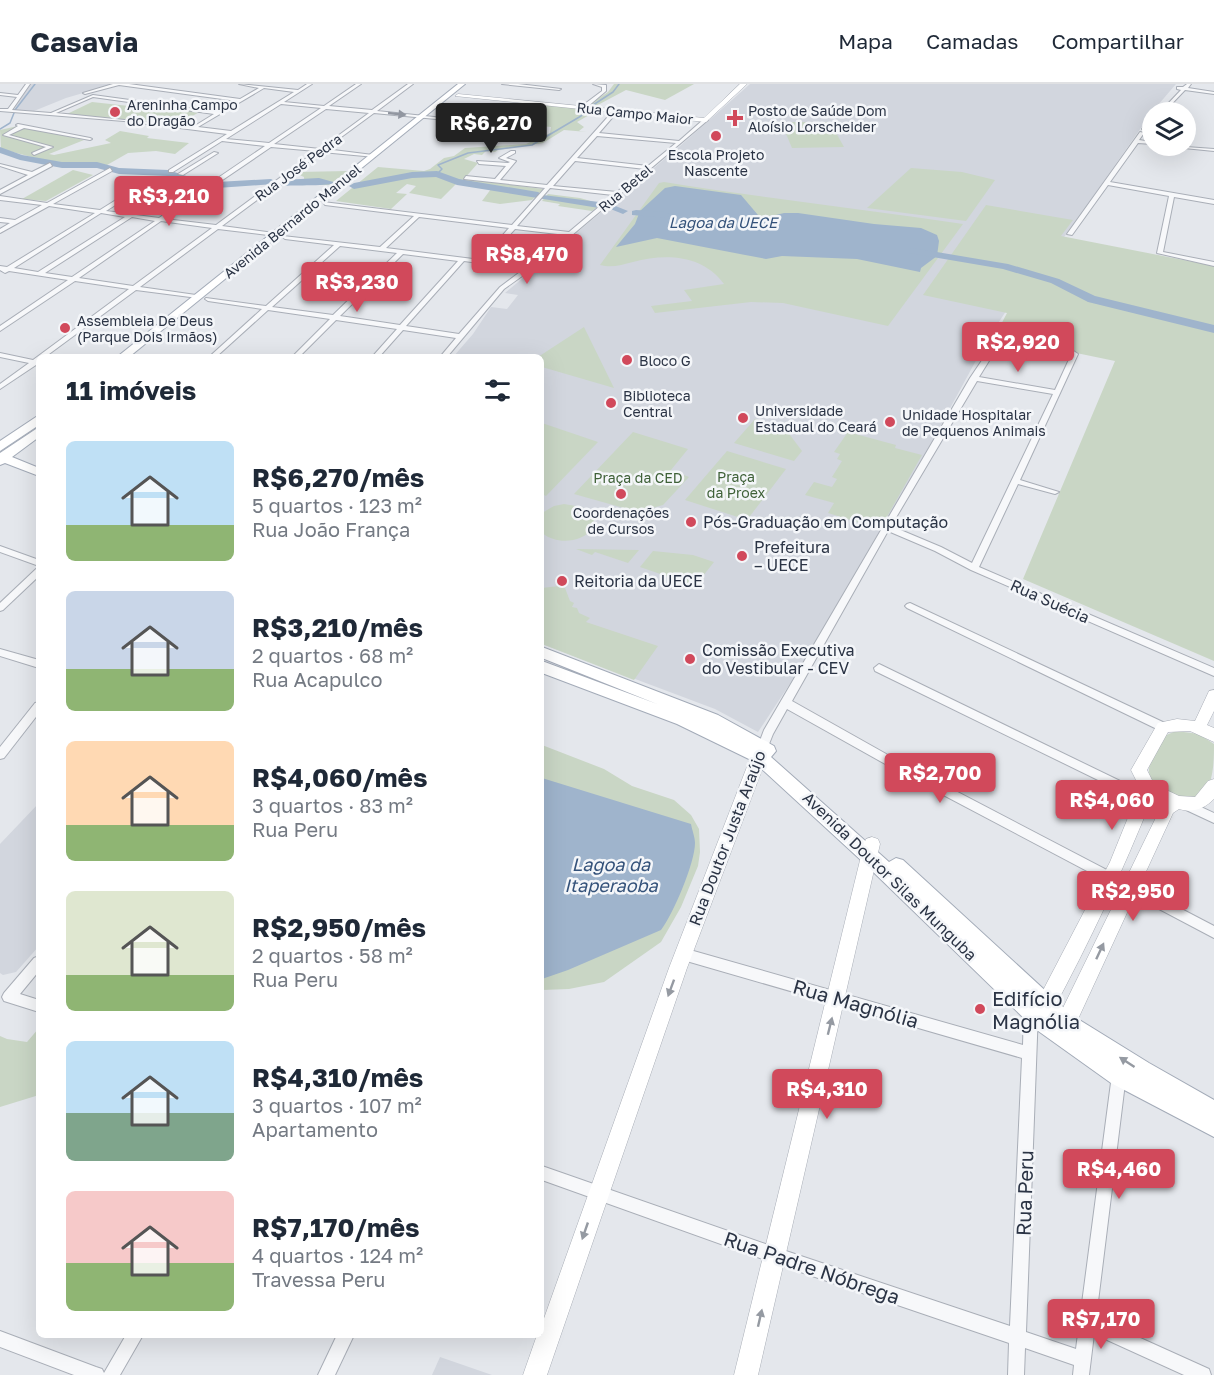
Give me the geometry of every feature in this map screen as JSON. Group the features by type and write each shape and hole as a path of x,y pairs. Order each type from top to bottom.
{"main road":[{"name":"Avenida Bernardo Manuel","path":"126,354 196,297 324,203 462,84"},
{"name":"Avenida Bernardo Manuel","path":"140,354 208,299 373,156 431,117 471,84"},
{"path":"1,458 36,422"},
{"path":"1,458 36,433"},
{"path":"1,458 36,471"},
{"path":"1,458 36,477"},
{"name":"Avenida Doutor Silas Munguba","path":"544,653 712,719 761,751 795,786 871,850 1038,1008 1066,1023 1141,1071 1214,1112"},
{"name":"Avenida Doutor Silas Munguba","path":"544,668 761,751"},
{"name":"Avenida Doutor Silas Munguba","path":"1038,1008 1041,1021 1119,1075 1214,1126"}],"street":[{"path":"9,111 28,84"},
{"path":"72,98 118,84 241,100"},
{"path":"241,84 298,91"},
{"path":"171,171 310,84"},
{"path":"0,329 359,84"},
{"name":"Rua José Pedra","path":"46,354 411,84"},
{"path":"504,84 559,89"},
{"path":"584,107 604,91 604,87 595,84"},
{"name":"Rua Betel","path":"502,288 530,268 706,120 744,84"},
{"path":"1172,102 1188,84"},
{"path":"1165,102 1179,86 1184,89 1214,93"},
{"path":"194,128 263,87"},
{"path":"0,94 19,96"},
{"path":"50,114 93,96 218,113"},
{"name":"Rua Campo Maior","path":"458,96 706,120"},
{"path":"281,103 508,125"},
{"path":"50,106 14,123 90,139"},
{"path":"0,110 233,133"},
{"path":"482,262 616,111"},
{"path":"22,126 5,135 51,147 34,154"},
{"path":"1070,234 1142,132"},
{"path":"596,134 679,142"},
{"path":"223,140 373,156"},
{"path":"1196,146 1214,149"},
{"path":"1196,148 1214,149"},
{"path":"181,174 216,153 203,152"},
{"path":"496,181 513,161 502,158 513,152"},
{"path":"572,159 649,168"},
{"path":"479,162 509,165"},
{"path":"1,165 32,174"},
{"path":"2,190 50,165"},
{"path":"0,231 110,170"},
{"path":"466,178 617,194"},
{"path":"1107,183 1214,202"},
{"path":"0,273 4,268 140,187"},
{"path":"1172,195 1160,253 1214,264"},
{"path":"0,198 216,227 290,227 338,244 530,268"},
{"path":"39,274 157,199"},
{"path":"324,203 570,234"},
{"path":"382,249 418,215"},
{"path":"0,220 15,222"},
{"path":"215,354 338,244"},
{"path":"298,354 401,252"},
{"path":"378,354 463,259"},
{"name":"Rua Betel","path":"445,354 502,288 515,266"},
{"path":"4,268 196,297"},
{"path":"208,299 459,336"},
{"name":"Rua Doutor Justa Araújo","path":"536,1375 683,954 761,751 786,703 840,604 973,380 1000,340 1075,354 1056,395"},
{"path":"0,355 36,360"},
{"name":"Rua José Pedra","path":"0,387 36,361"},
{"path":"973,380 1056,395 974,568"},
{"path":"1015,481 1055,492"},
{"name":"Rua Suécia","path":"887,527 938,549 974,568 1214,672"},
{"path":"0,549 36,562"},
{"path":"0,608 36,574"},
{"path":"910,606 1163,727 1179,723 1199,727 1214,736"},
{"path":"0,652 36,663"},
{"path":"879,668 1146,793 1182,804 1214,818"},
{"path":"1199,727 1214,695"},
{"path":"786,703 900,767 1214,932"},
{"path":"0,755 36,710"},
{"path":"1146,793 1138,770 1163,727"},
{"path":"1066,1023 1167,809 1182,804 1197,804 1210,794 1214,785"},
{"name":"Rua Peru","path":"1016,1375 1029,1053 1038,1008 1068,964 1111,876 1146,793"},
{"path":"746,1375 871,850"},
{"name":"Rua Magnólia","path":"683,954 837,996 1029,1053"},
{"path":"1068,964 1088,976"},
{"path":"36,966 9,997 36,1005"},
{"path":"1082,1367 1119,1075"},
{"name":"Rua Padre Nóbrega","path":"544,1174 774,1255 1018,1337 1082,1367"},
{"path":"1087,1322 1203,1375"},
{"path":"111,1375 133,1338"},
{"path":"326,1375 344,1338"},
{"path":"0,1339 96,1375"}],"shaded area":[{"path":"29,84 114,84 66,98 34,111 13,110"},
{"name":"Universidade Estadual do Ceará","path":"750,84 1176,84 1161,102 1142,102 1142,126 1072,227 1008,308 986,342 929,447 797,673 758,732 715,709 544,645 544,354 456,354 473,334 491,307 507,309 518,295 505,293"},
{"path":"36,806 36,949 16,972 3,975 0,973 0,844"},
{"path":"440,1357 492,1375 432,1375"}],"green space":[{"path":"614,84 694,84 665,100 626,90 594,107 587,106 608,92"},
{"path":"92,102 129,106 134,103 200,112 176,124 67,114"},
{"path":"539,104 585,109 582,113 591,114 577,122 584,127 579,131 587,132 564,130 543,143 495,152 486,151 482,155 474,154 464,159 478,163 464,179 543,189 532,200 500,204 482,201 491,189 456,184 441,199 409,193 416,186 407,184 396,193 407,194 391,209 336,201 378,167 424,171 465,148 526,144 550,133 551,127 511,123 523,112 529,113"},
{"path":"781,122 830,122 844,147 792,148"},
{"path":"18,126 84,140 49,154 54,155 111,143 105,140 120,131 149,136 147,138 189,143 175,154 156,151 128,153 107,165 47,161 1,149 0,130"},
{"path":"911,168 962,172 995,180 966,221 867,208"},
{"path":"73,170 93,175 46,201 22,199"},
{"path":"348,171 329,185 279,185 304,179 295,173 297,172"},
{"path":"659,183 963,224 888,326 783,303 751,302 655,313 651,306 692,301 684,290 724,284 706,267 671,257 646,259 616,266 600,265"},
{"path":"548,194 580,198 601,204 592,211 558,206 560,204 542,201"},
{"path":"986,205 1073,220 1061,236 1214,266 1214,661 1023,579 1115,361 995,336 1007,313 923,295"},
{"path":"584,327 614,388 544,368 543,354"},
{"path":"755,419 784,427 802,451 794,461 734,443"},
{"path":"544,424 598,442 546,496 544,495"},
{"name":"Praça da CED","path":"633,432 688,449 671,470 689,477 663,505 638,512 574,494"},
{"path":"848,432 896,445 895,448 922,455 880,529 828,513 834,503 805,495 814,482 832,487 837,479 832,477 842,461 837,459 840,454 834,452"},
{"name":"Praça da Proex","path":"727,451 786,469 747,520 685,500"},
{"path":"564,504 582,507 594,516 594,528 582,537 569,541 548,537 544,534 544,512"},
{"path":"576,549 639,550 628,563 595,552 592,555"},
{"path":"653,551 693,555 714,562 695,586 640,567"},
{"path":"559,586 565,588 570,601 574,603 572,607 590,618 586,622 658,646 634,680 544,645 544,588"},
{"path":"1176,731 1199,734 1214,744 1211,780 1205,793 1193,800 1168,795 1154,784 1150,777 1151,761 1164,736"},
{"name":"Lagoa da Itaperaoba","path":"544,746 604,769 632,786 674,800 691,815 699,829 698,866 681,907 661,942 604,982 569,989 544,990"},
{"path":"36,1032 36,1096 0,1107 0,1036 27,1042"}],"water":[{"name":"Lagoa da UECE","path":"675,186 741,195 758,215 764,218 784,213 798,213 921,228 937,235 939,241 937,256 921,268 920,272 857,259 782,256 766,259 657,238 616,247 635,224 640,211 665,188"},
{"name":"Lagoa da Itaperaoba","path":"544,779 691,824 695,838 694,852 682,888 661,930 544,978"}],"waterway":[{"path":"15,110 35,84"},
{"path":"590,107 613,92 619,84"},
{"path":"437,174 442,169 438,165 468,153 532,145 581,116 588,109"},
{"path":"0,129 10,123 14,113"},
{"path":"0,150 20,157 62,165 97,165 119,171 168,173 182,176 196,184 206,184"},
{"path":"354,186 412,175 437,174 457,182 538,195"},
{"path":"282,183 319,181 332,183"},
{"path":"217,185 271,182"},
{"path":"546,197 599,205"},
{"path":"608,206 623,211"},
{"path":"636,213 666,215"},
{"path":"913,251 1004,266 1055,281 1092,299 1214,329"}],"place":[{"name":"Areninha Campo do Dragão","path":"115,112"},
{"name":"Posto de Saúde Dom Aloísio Lorscheider","path":"735,118"},
{"name":"Escola Projeto Nascente","path":"716,136"},
{"name":"Assembleia De Deus (Parque Dois Irmãos)","path":"65,328"},
{"name":"Bloco G","path":"627,360"},
{"name":"Biblioteca Central","path":"611,403"},
{"name":"Universidade Estadual do Ceará","path":"743,418"},
{"name":"Unidade Hospitalar de Pequenos Animais","path":"890,422"},
{"name":"Coordenações de Cursos","path":"621,494"},
{"name":"Pós-Graduação em Computação","path":"691,522"},
{"name":"Prefeitura – UECE","path":"742,556"},
{"name":"Reitoria da UECE","path":"562,581"},
{"name":"Comissão Executiva do Vestibular - CEV","path":"690,659"},
{"name":"Edifício Magnólia","path":"980,1009"}]}
